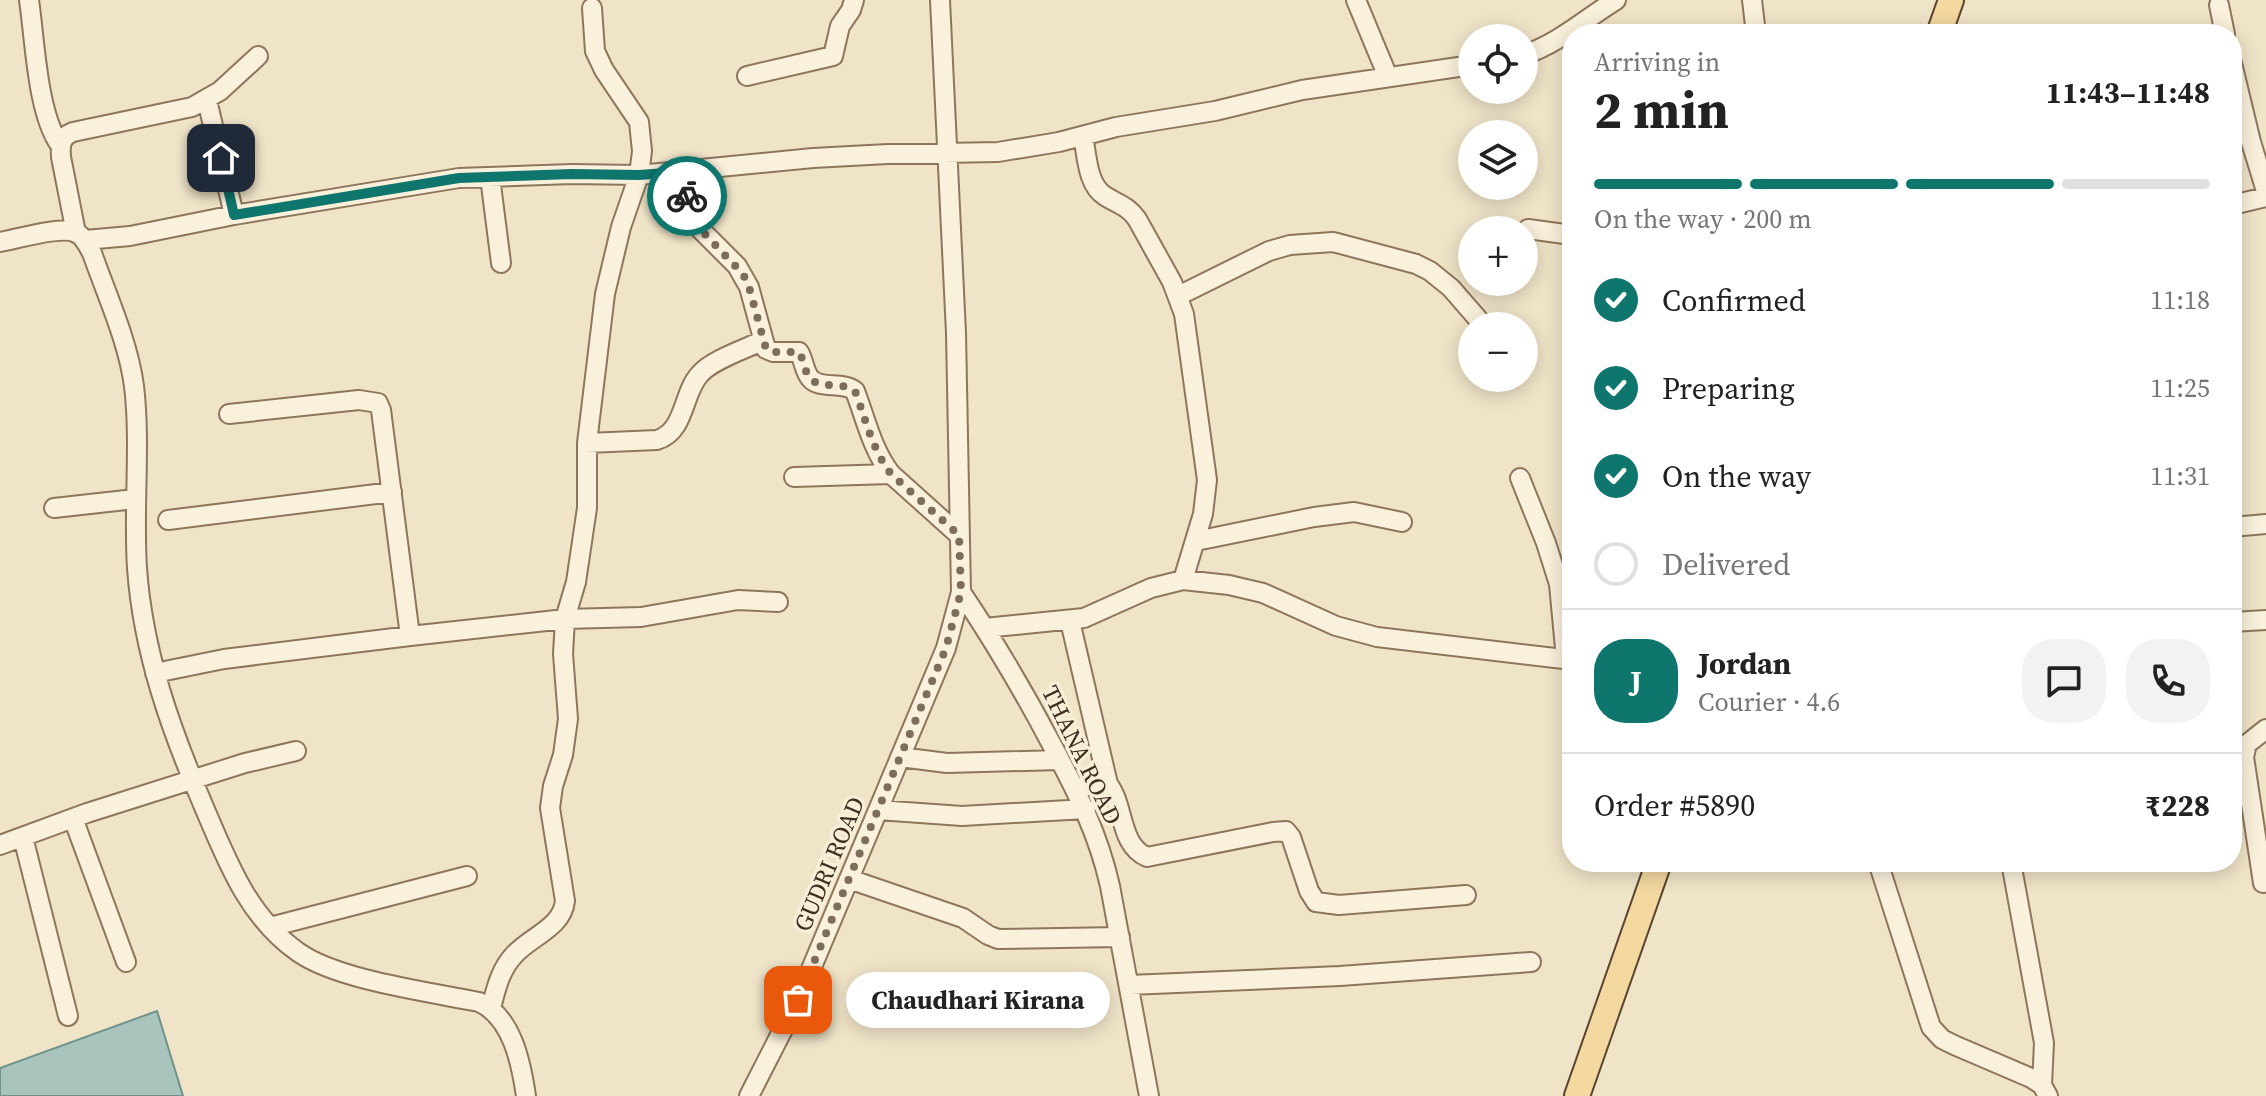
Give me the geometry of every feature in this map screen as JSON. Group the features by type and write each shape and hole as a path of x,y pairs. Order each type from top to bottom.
{"main road":[{"path":"1943,24 1951,0"},
{"path":"1577,1096 1655,872"}],"street":[{"path":"29,0 45,112 60,145 80,236 92,253 134,385 140,598 155,673 176,740 233,874 253,907 270,927 300,954 326,968 479,1002 491,1008 505,1025 516,1050 526,1096"},
{"path":"747,76 833,56 840,26 854,0"},
{"path":"940,0 956,333 961,592"},
{"path":"1356,0 1388,77"},
{"path":"1582,24 1616,0"},
{"path":"1752,0 1755,24"},
{"path":"2219,5 2223,24"},
{"path":"491,1008 506,964 525,944 564,913 565,901 550,808 568,719 563,654 565,619 576,582 587,508 587,443 605,294 621,227 639,175 642,142 639,122 595,51 592,8"},
{"path":"1538,50 1562,38"},
{"path":"60,145 65,136 73,132 142,119 207,100 258,56"},
{"path":"0,242 60,231 80,236 130,236 431,181 639,175 813,158 1026,148 1144,121 1252,103 1302,90 1458,67"},
{"path":"207,100 234,215"},
{"path":"2242,105 2266,191"},
{"path":"1083,136 1095,187 1130,209 1178,296 1188,331 1207,497 1183,580"},
{"path":"679,172 700,229 737,266 749,287 766,349 799,352 809,378 815,382 850,387 855,391 875,450 891,474 959,535"},
{"path":"490,177 501,263"},
{"path":"2242,203 2266,197"},
{"path":"1538,230 1562,234"},
{"path":"1178,296 1269,251 1290,245 1333,242 1416,264 1430,271 1451,288 1472,312"},
{"path":"587,443 666,437 677,423 700,374 762,341"},
{"path":"229,414 359,400 378,403 410,636"},
{"path":"794,477 891,474"},
{"path":"1520,478 1556,572 1562,612"},
{"path":"168,520 392,492"},
{"path":"54,508 135,499"},
{"path":"1196,541 1354,512 1402,522"},
{"path":"2242,526 2266,524"},
{"path":"985,628 1070,621 1116,606 1151,588 1183,580 1229,585 1263,593 1336,626 1377,637 1562,658"},
{"name":"THANA ROAD","path":"961,592 1019,683 1086,809 1103,854 1149,1096"},
{"name":"GUDRI ROAD","path":"749,1096 798,1000 849,879 946,648 961,592"},
{"path":"155,673 224,659 410,636 565,619 641,617 738,600 778,602"},
{"path":"2242,621 2266,620"},
{"path":"1070,621 1108,784 1115,793 1130,843 1137,853 1147,857 1286,831 1316,902 1339,905 1466,895"},
{"path":"2263,883 2244,757 2247,744 2266,729"},
{"path":"0,845 73,818 245,763 296,751"},
{"path":"900,757 947,763 1060,760"},
{"path":"1075,789 1108,784"},
{"path":"878,810 962,816 1086,809"},
{"path":"73,818 126,962"},
{"path":"23,837 68,1016"},
{"path":"1881,872 1931,1027 1942,1039 2045,1091 2044,1043 2013,872"},
{"path":"270,927 467,876"},
{"path":"849,879 963,918 998,939 1120,937"},
{"path":"1129,985 1340,976 1531,962"}],"water":[{"path":"157,1011 183,1096 0,1096 0,1068"}],"way so far":[{"path":"687,196 700,229 743,274 766,349 799,352 809,378 815,382 850,387 855,391 875,450 883,463 891,474 959,535 961,592 946,648 798,1000"}],"place":[{"name":"Chaudhari Kirana","path":"798,1000"}],"route":[{"path":"221,158 234,215 459,178 679,172 687,196"}]}
